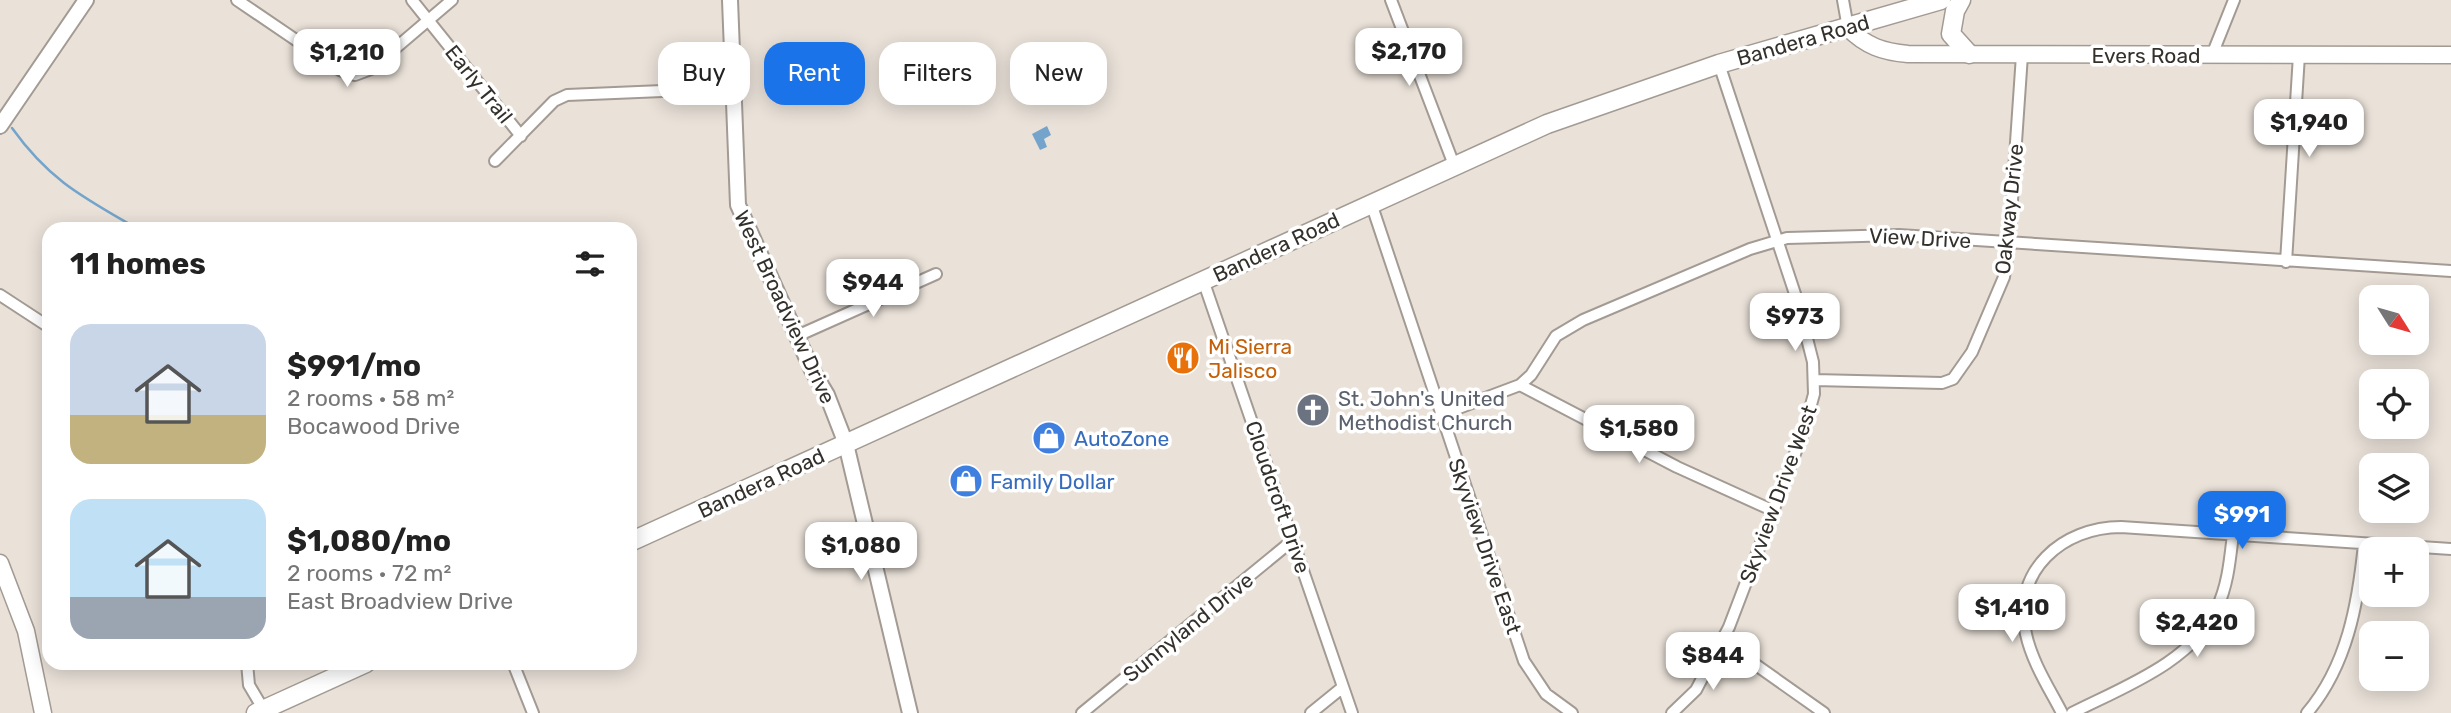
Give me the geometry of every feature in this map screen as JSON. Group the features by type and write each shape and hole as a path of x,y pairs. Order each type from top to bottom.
{"main road":[{"name":"Bandera Road","path":"637,539 1454,165 1588,108 1719,64 1941,0"},
{"path":"1961,0 1955,11 1951,34 1969,54"},
{"name":"Evers Road","path":"1848,28 1861,41 1880,50 1908,54 2451,55"},
{"path":"0,563 26,631 43,713"},
{"path":"262,712 351,670"}],"street":[{"path":"0,127 86,0"},
{"path":"237,0 340,70 355,75 371,69 452,0"},
{"name":"Early Trail","path":"412,0 520,136"},
{"name":"West Broadview Drive","path":"730,0 732,42"},
{"path":"1391,0 1454,165"},
{"path":"1843,0 1848,28"},
{"path":"2212,55 2234,0"},
{"name":"Oakway Drive","path":"1814,380 1942,383 1953,379 1972,352 1995,303 2009,244 2022,55"},
{"path":"2286,262 2299,55"},
{"name":"Skyview Drive West","path":"1719,64 1798,303 1811,349 1814,380 1804,430 1722,641"},
{"path":"495,161 554,102 567,95 658,91"},
{"name":"West Broadview Drive","path":"735,105 738,205 797,337 827,395 846,444 911,713"},
{"name":"Skyview Drive East","path":"1371,204 1524,661 1546,694 1572,713"},
{"name":"View Drive","path":"1520,385 1531,375 1549,345 1569,327 1775,240 1824,235 1899,235 2451,271"},
{"path":"797,337 936,274"},
{"name":"Cloudcroft Drive","path":"1202,280 1352,713"},
{"path":"0,295 42,322"},
{"path":"1440,415 1520,385 1677,467 1774,511"},
{"path":"2062,713 2026,635 2024,599 2035,570 2052,549 2068,538 2105,527 2359,544"},
{"path":"2071,713 2163,664 2196,639 2213,616 2223,592 2233,534"},
{"name":"Sunnyland Drive","path":"1082,713 1293,540"},
{"path":"2429,548 2451,549"},
{"path":"2306,713 2342,653 2359,591"},
{"path":"1672,713 1696,690 1722,641 1824,713"},
{"path":"248,670 249,685 262,712"},
{"path":"516,670 533,713"},
{"path":"1311,713 1343,687"}],"water":[{"path":"1047,126 1051,135 1044,139 1047,147 1040,150 1032,134"}],"waterway":[{"path":"12,128 54,175 126,222"}],"place":[{"name":"Mi Sierra Jalisco","path":"1183,358"},
{"name":"St. John's United Methodist Church","path":"1313,410"},
{"name":"AutoZone","path":"1049,438"},
{"name":"Family Dollar","path":"966,481"}]}
